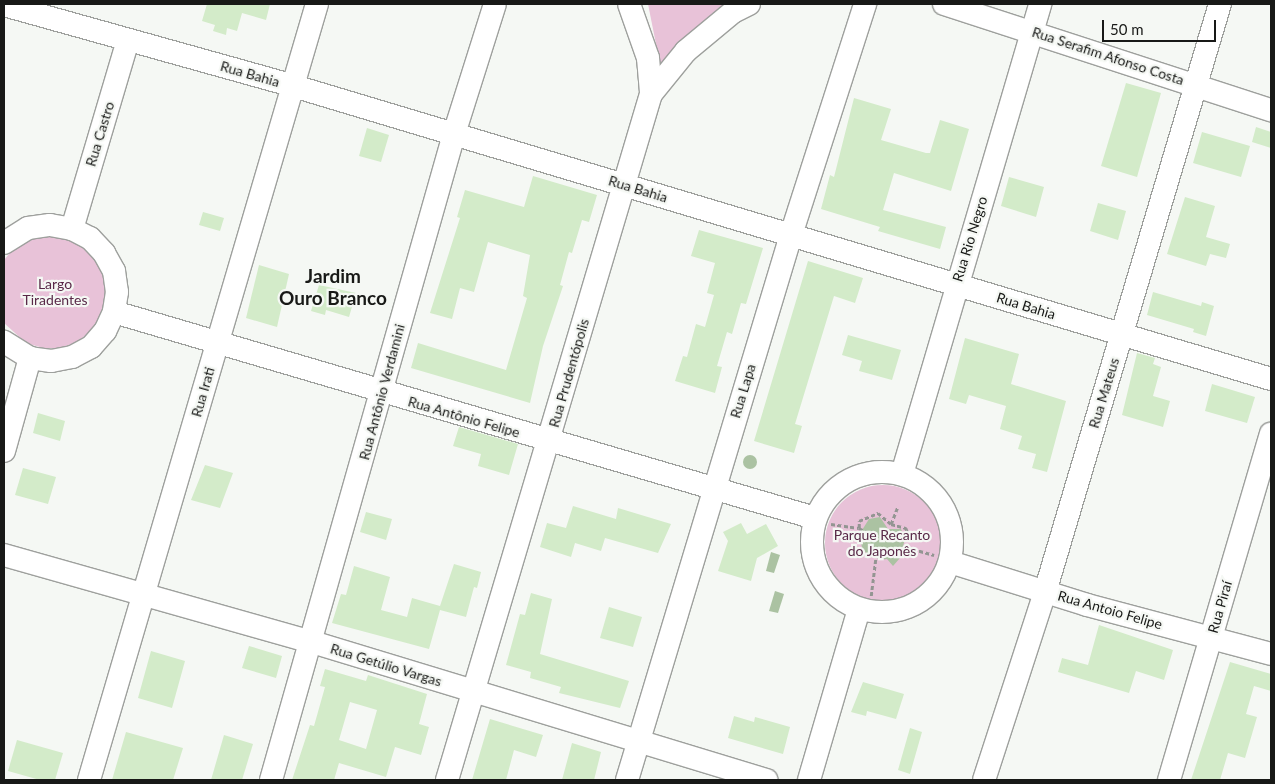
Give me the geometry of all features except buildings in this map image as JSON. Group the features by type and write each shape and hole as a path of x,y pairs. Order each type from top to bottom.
{"street":[{"name":"Rua Irati","path":"90,780 146,595 316,4"},
{"name":"Rua Antônio Verdamini","path":"271,780 312,642 454,134 495,4"},
{"path":"629,4 648,58 651,94"},
{"name":"Rua Prudentópolis","path":"446,780 471,691 549,441 651,94 686,51 733,12 749,4"},
{"name":"Rua Lapa","path":"627,780 713,488 865,4"},
{"name":"Rua Serafim Afonso Costa","path":"944,4 1271,110"},
{"name":"Rua Rio Negro","path":"902,474 956,284 1040,4"},
{"name":"Rua Mateus","path":"984,780 1045,592 1220,4"},
{"name":"Rua Bahia","path":"4,5 292,86 1271,379"},
{"name":"Rua Castro","path":"72,229 128,40"},
{"path":"4,243 28,228 50,225 72,229 90,238 104,253 114,272 117,292 114,312 105,332 90,347 72,357 58,359 30,358 4,342"},
{"name":"Rua Antônio Felipe","path":"114,312 382,393 821,521"},
{"path":"4,450 30,358"},
{"name":"Rua Piraí","path":"1169,780 1271,434"},
{"path":"880,471 902,474 922,484 942,506 949,518 953,540 945,559 940,583 918,603 904,610 882,613 865,605 839,599 824,583 814,563 811,540 821,521 825,500 835,490 859,475 880,471"},
{"name":"Rua Getúlio Vargas","path":"4,555 312,642 638,743 766,780"},
{"name":"Rua Antoio Felipe","path":"945,559 1045,592 1271,654"},
{"path":"809,780 865,605"}],"path":[{"path":"891,524 898,506"},
{"path":"859,528 859,522 878,513 891,524 906,528 911,541"},
{"path":"821,521 859,528 877,538"},
{"path":"913,549 945,559"},
{"path":"865,605 876,558"}],"green space":[{"path":"648,4 730,4 661,69"},
{"name":"Largo Tiradentes","path":"51,236 70,240 87,250 99,265 105,282 105,300 101,317 91,331 77,342 60,348 43,348 26,343 4,323 4,260 14,248 32,239"},
{"name":"Parque Recanto do Japonês","path":"883,485 905,489 915,494 924,502 932,511 937,521 941,543 937,565 932,575 924,584 915,592 905,597 883,601 861,597 851,592 842,584 834,575 829,565 825,543 829,521 834,511 842,502 851,494 861,489"}],"shaded area":[{"path":"747,455 753,455 757,462 753,469 747,469 743,465 743,459"},
{"path":"880,517 888,529 901,529 905,539 900,558 893,566 887,559 880,560 863,551 859,535 869,519"},
{"path":"771,552 780,555 774,573 766,571"},
{"path":"775,591 784,594 778,613 769,611"}],"district":[{"name":"Jardim Ouro Branco","path":"333,287"}]}
